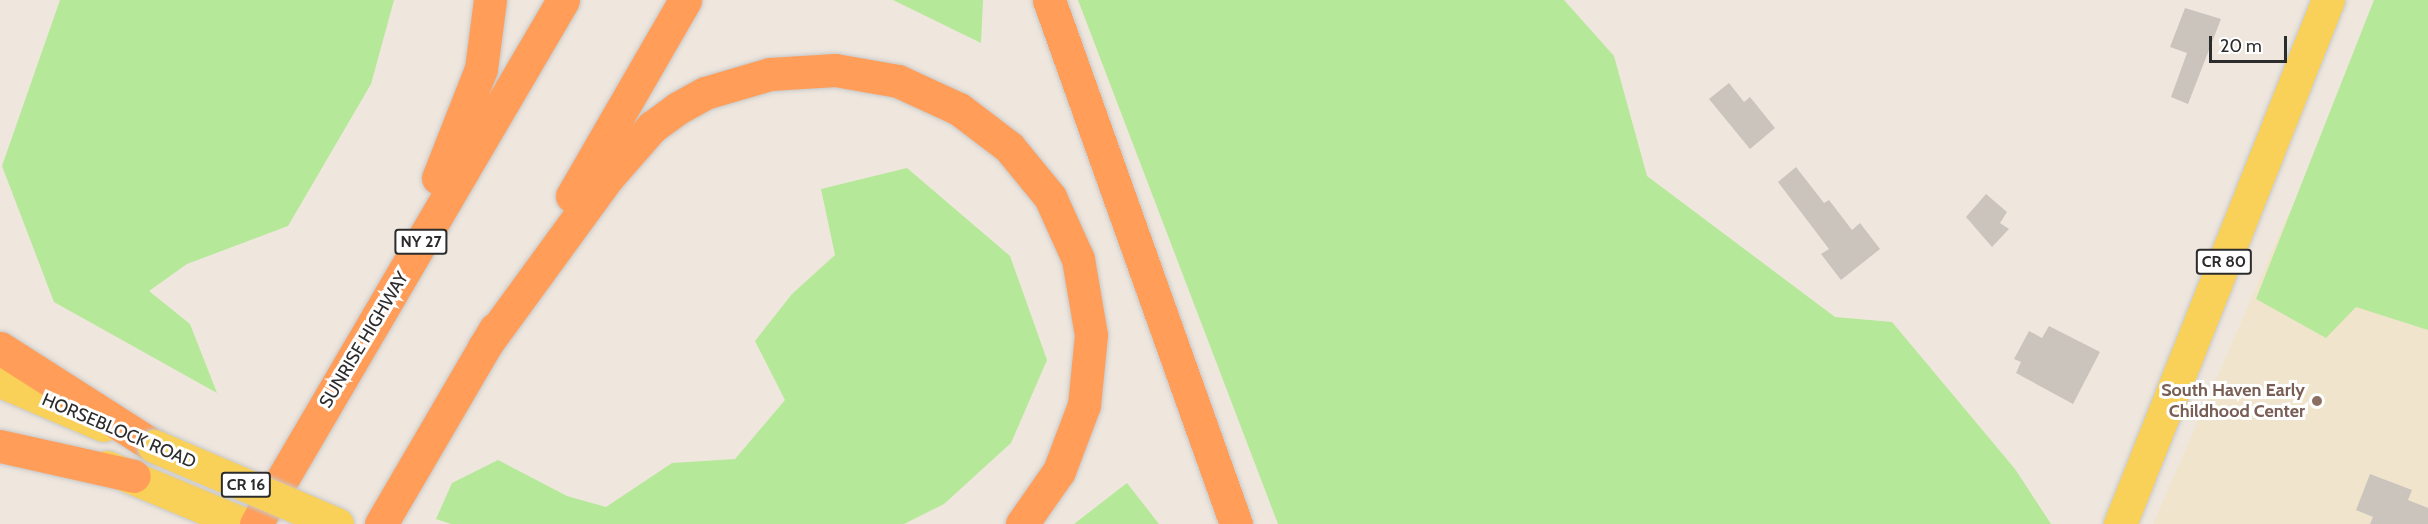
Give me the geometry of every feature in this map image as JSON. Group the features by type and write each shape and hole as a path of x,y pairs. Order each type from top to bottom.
{"highway":[{"path":"373,325 470,101 487,41 490,0"},
{"name":"SUNRISE HIGHWAY","path":"256,524 563,0"},
{"path":"381,524 686,0"},
{"path":"1049,0 1236,524"},
{"path":"484,347 608,177 652,127 678,108 705,93 770,74 835,70 898,81 959,109 1008,147 1050,197 1078,259 1091,335 1084,405 1059,471 1022,524"},
{"path":"0,348 154,447"},
{"path":"0,446 134,476"}],"main road":[{"name":"CR 80","path":"2121,524 2328,0"},
{"name":"HORSEBLOCK ROAD","path":"0,381 337,524"},
{"name":"HORSEBLOCK ROAD","path":"0,429 134,476 244,524"}],"shaded area":[{"name":"South Haven Early Childhood Center","path":"2288,214 2428,277 2428,524 2153,524"}],"green space":[{"path":"60,0 394,0 371,84 288,226 187,264 149,291 190,324 217,393 54,302 2,166"},
{"path":"893,0 983,0 981,43"},
{"path":"1078,0 1564,0 1614,56 1647,176 1835,317 1892,322 2015,469 2051,524 1278,524"},
{"path":"2374,0 2428,0 2428,330 2356,307 2326,338 2256,299"},
{"path":"907,168 1010,256 1047,360 1011,443 944,504 904,524 451,524 436,519 452,483 498,460 567,496 606,507 672,463 735,459 785,400 755,341 792,294 835,255 821,189"},
{"path":"1127,483 1159,524 1074,524"}],"building":[{"path":"2185,8 2221,19 2188,104 2171,97 2187,53 2170,47"},
{"path":"1729,83 1744,102 1750,97 1775,128 1750,149 1709,99"},
{"path":"1796,167 1824,203 1829,200 1852,230 1860,223 1880,249 1841,280 1821,254 1829,249 1778,182"},
{"path":"1986,194 2007,212 2000,223 2009,229 1992,247 1966,217"},
{"path":"2049,326 2100,352 2073,404 2016,373 2021,362 2014,359 2029,331 2042,338"},
{"path":"2370,474 2412,490 2408,500 2428,508 2428,524 2370,524 2373,517 2356,510"}],"place":[{"name":"South Haven Early Childhood Center","path":"2317,401"}]}
